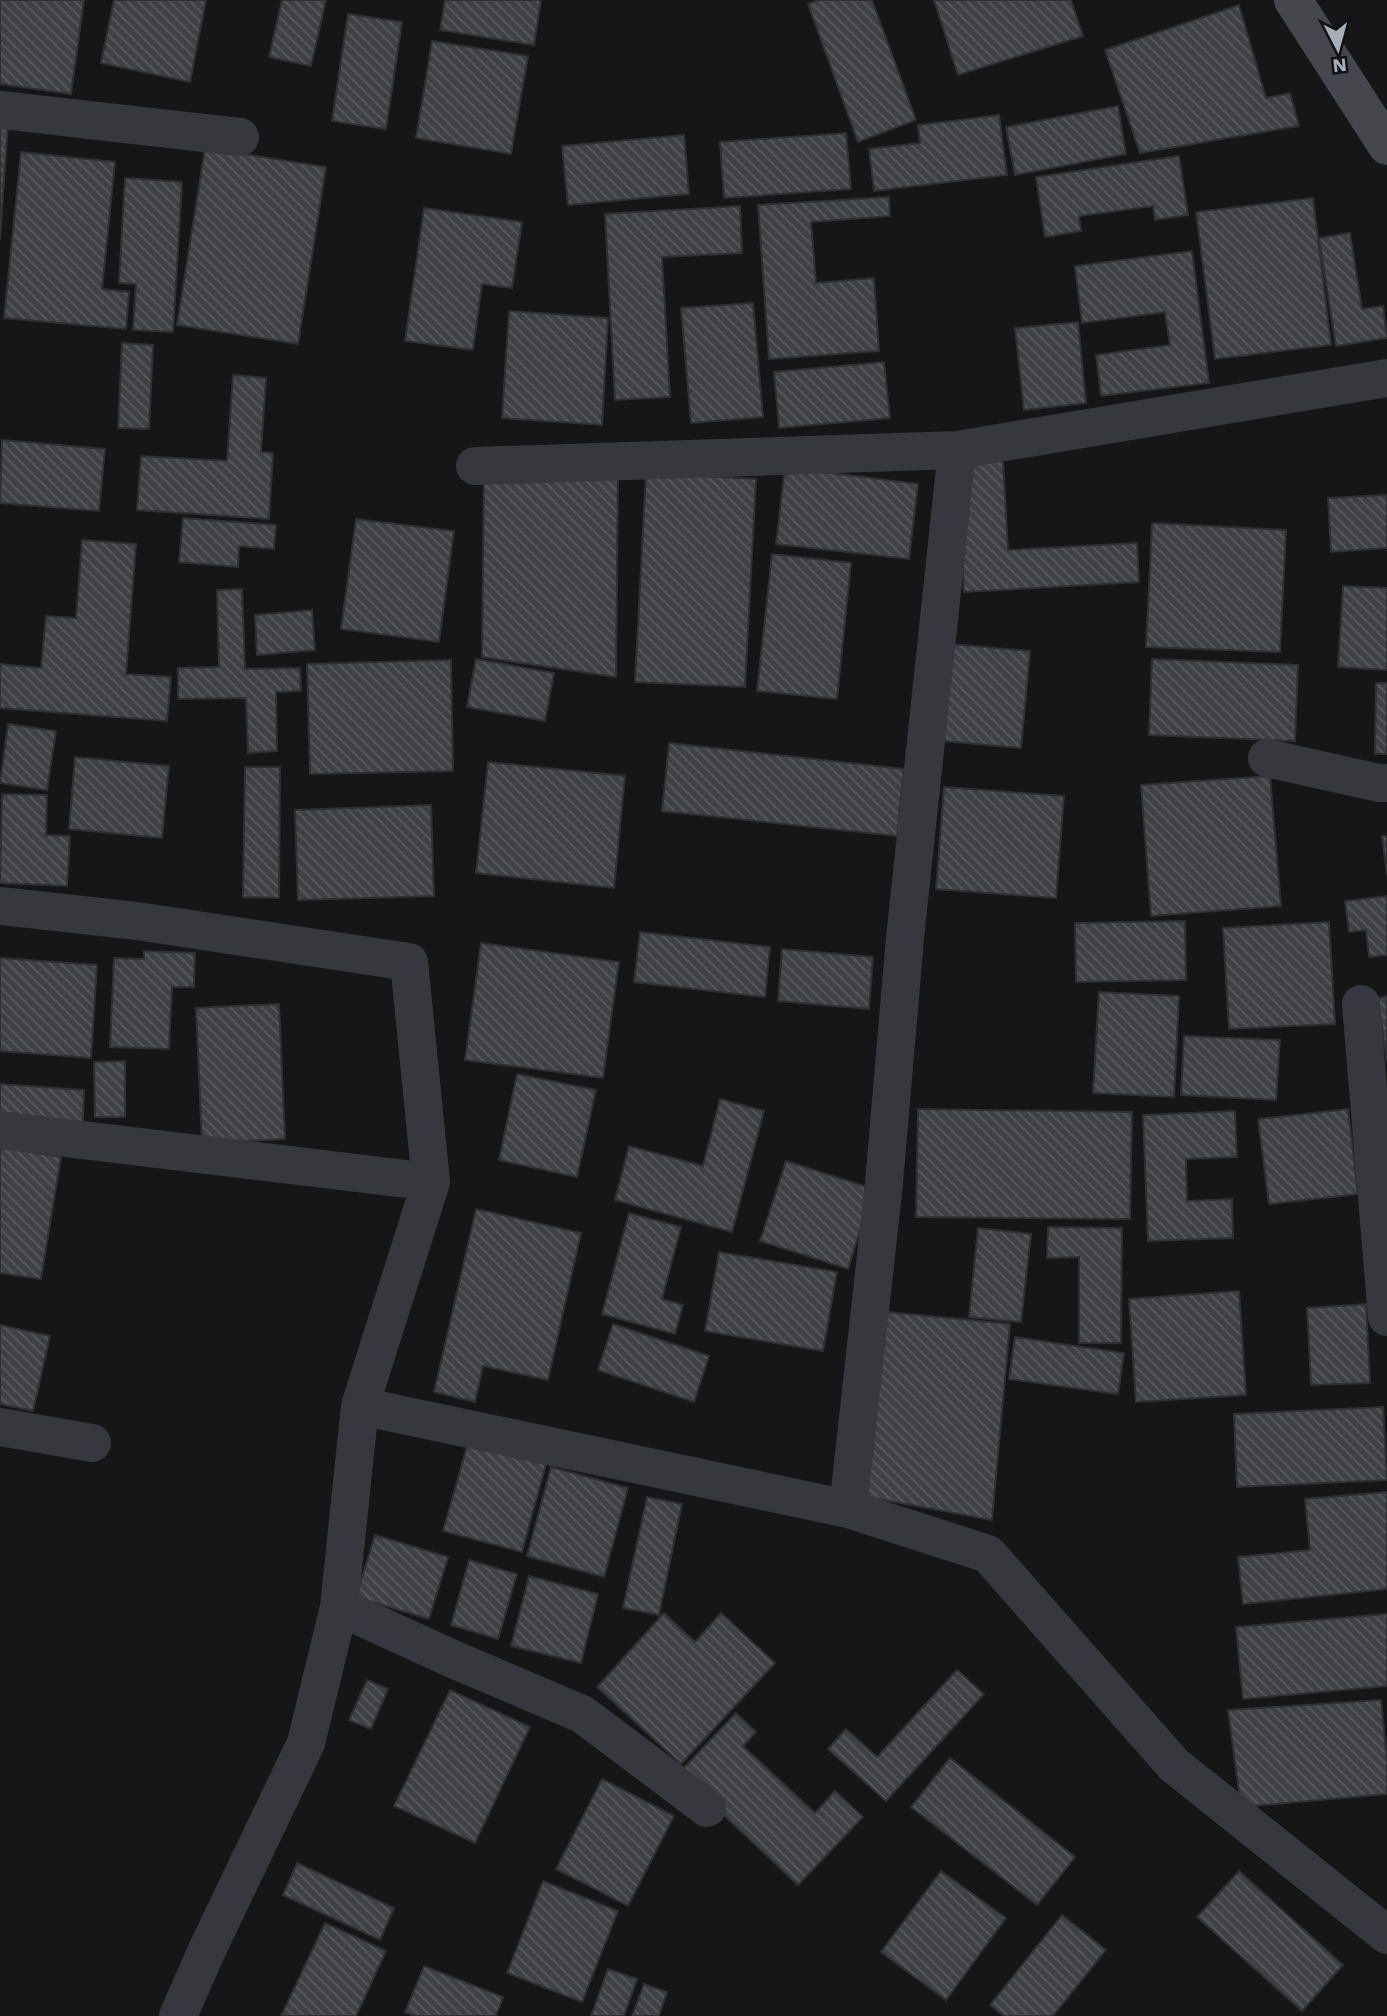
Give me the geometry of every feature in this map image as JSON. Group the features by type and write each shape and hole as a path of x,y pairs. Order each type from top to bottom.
{"street":[{"path":"1293,0 1387,146"},
{"path":"0,110 240,138"},
{"path":"475,466 957,450 1387,378"},
{"path":"848,1509 883,1197 905,938 957,450"},
{"path":"1267,758 1387,783"},
{"path":"0,906 137,922 409,962 431,1182 360,1406 339,1607 306,1743 206,1952 179,2016"},
{"path":"1361,1004 1387,1317"},
{"path":"0,1130 431,1182"},
{"path":"360,1406 848,1509 988,1554 1174,1765 1387,1935"},
{"path":"0,1427 93,1444"},
{"path":"339,1607 582,1714 707,1808"}],"building":[{"path":"0,0 84,0 71,94 0,84"},
{"path":"114,0 206,0 190,82 101,63"},
{"path":"282,0 326,0 311,66 269,57"},
{"path":"445,0 541,0 534,45 440,30"},
{"path":"819,0 872,0 916,120 858,142 808,4"},
{"path":"934,0 1071,0 1083,36 958,75"},
{"path":"1239,5 1266,98 1290,93 1299,126 1140,153 1105,50"},
{"path":"348,14 402,22 386,129 332,121"},
{"path":"432,41 528,56 511,154 416,138"},
{"path":"1118,106 1126,154 1015,175 1006,127"},
{"path":"999,115 1007,175 874,191 869,149 920,143 918,125"},
{"path":"0,123 8,123 0,240"},
{"path":"846,133 851,189 724,198 720,142"},
{"path":"684,135 689,194 568,205 562,146"},
{"path":"205,148 326,167 298,344 177,325"},
{"path":"21,152 115,162 102,289 129,292 126,329 4,318"},
{"path":"1179,156 1188,215 1155,220 1153,206 1079,216 1081,231 1045,237 1036,177"},
{"path":"125,178 182,182 173,332 133,330 136,284 119,283"},
{"path":"889,197 890,216 811,222 816,283 874,278 879,351 769,359 758,205"},
{"path":"1313,198 1331,345 1215,359 1196,212"},
{"path":"740,206 742,253 662,257 670,397 615,400 605,214"},
{"path":"424,208 522,222 512,288 482,284 473,350 405,341"},
{"path":"1350,233 1362,309 1383,306 1387,338 1336,346 1319,238"},
{"path":"1192,251 1209,383 1101,396 1096,355 1170,345 1165,312 1082,323 1075,266"},
{"path":"753,303 763,417 691,423 681,308"},
{"path":"509,311 608,318 602,425 502,418"},
{"path":"1078,322 1086,403 1024,410 1015,328"},
{"path":"122,343 153,345 149,429 118,428"},
{"path":"884,362 890,418 779,428 774,372"},
{"path":"233,375 266,378 261,452 273,453 269,519 137,510 141,456 227,461"},
{"path":"2,440 105,449 99,511 0,503"},
{"path":"1003,460 1008,550 1137,543 1139,582 964,592 957,462"},
{"path":"785,467 918,484 909,559 776,544"},
{"path":"484,470 618,472 616,677 482,657"},
{"path":"646,473 756,479 745,687 635,682"},
{"path":"1387,495 1387,548 1331,552 1328,498"},
{"path":"183,518 276,525 274,549 239,546 238,567 179,562"},
{"path":"356,519 454,531 439,642 341,629"},
{"path":"1152,523 1286,530 1280,652 1146,647"},
{"path":"82,540 136,544 126,674 171,677 167,721 0,708 0,664 41,668 46,616 76,618"},
{"path":"772,554 851,563 837,699 757,691"},
{"path":"1343,586 1387,588 1387,670 1338,667"},
{"path":"242,589 245,669 300,668 301,691 276,692 277,751 248,753 246,698 178,699 178,668 219,667 217,590"},
{"path":"312,610 315,650 257,655 255,615"},
{"path":"952,644 1030,651 1021,748 944,741"},
{"path":"476,659 554,673 545,721 467,707"},
{"path":"1152,659 1298,665 1295,741 1149,735"},
{"path":"451,660 453,771 310,774 307,664"},
{"path":"1376,683 1387,683 1387,754 1375,754"},
{"path":"8,724 56,731 47,790 0,783"},
{"path":"669,743 904,769 897,836 662,811"},
{"path":"75,757 169,766 162,838 69,829"},
{"path":"488,762 625,776 614,888 476,873"},
{"path":"245,767 280,767 279,898 243,897"},
{"path":"1270,776 1281,906 1151,916 1141,785"},
{"path":"944,787 1064,796 1056,898 936,889"},
{"path":"2,794 47,795 46,835 70,836 67,886 0,883"},
{"path":"431,805 434,896 298,900 295,810"},
{"path":"1382,836 1387,836 1387,875"},
{"path":"1387,896 1387,955 1369,957 1366,930 1349,932 1345,901"},
{"path":"1185,921 1186,980 1076,982 1075,923"},
{"path":"1329,922 1335,1024 1229,1029 1223,928"},
{"path":"640,932 770,947 765,997 634,982"},
{"path":"481,943 619,962 603,1078 465,1060"},
{"path":"782,949 873,957 869,1009 778,1001"},
{"path":"144,951 195,953 194,987 172,987 169,1049 110,1047 114,958 144,959"},
{"path":"0,958 97,965 91,1058 0,1051"},
{"path":"1099,992 1179,996 1174,1097 1093,1093"},
{"path":"1387,996 1387,1063 1378,998"},
{"path":"279,1004 285,1139 202,1143 196,1008"},
{"path":"1184,1036 1280,1040 1276,1100 1181,1095"},
{"path":"125,1061 125,1117 95,1117 94,1062"},
{"path":"517,1074 596,1090 577,1177 499,1160"},
{"path":"0,1084 84,1090 83,1122 0,1116"},
{"path":"720,1099 764,1111 732,1232 615,1200 629,1146 703,1166"},
{"path":"918,1109 1132,1112 1130,1219 916,1217"},
{"path":"1348,1109 1358,1194 1269,1204 1258,1119"},
{"path":"1235,1111 1237,1157 1186,1159 1187,1201 1232,1199 1233,1238 1148,1241 1143,1115"},
{"path":"0,1147 61,1157 41,1279 0,1273"},
{"path":"786,1161 873,1189 848,1269 760,1241"},
{"path":"476,1209 581,1233 548,1380 483,1366 475,1402 434,1392"},
{"path":"629,1213 681,1227 662,1299 683,1305 675,1334 602,1314"},
{"path":"1048,1227 1122,1228 1121,1343 1079,1343 1079,1257 1047,1258"},
{"path":"978,1228 1031,1234 1021,1322 969,1317"},
{"path":"719,1252 837,1272 823,1351 705,1331"},
{"path":"1239,1291 1246,1395 1136,1402 1129,1299"},
{"path":"1366,1304 1370,1383 1311,1385 1307,1308"},
{"path":"877,1311 1010,1324 992,1520 857,1495"},
{"path":"613,1324 709,1356 694,1402 598,1370"},
{"path":"0,1325 50,1336 33,1411 0,1404"},
{"path":"1015,1337 1124,1353 1118,1394 1009,1379"},
{"path":"1383,1407 1387,1480 1237,1487 1234,1414"},
{"path":"468,1443 546,1464 522,1552 443,1531"},
{"path":"551,1467 628,1488 604,1577 527,1556"},
{"path":"1387,1492 1387,1589 1243,1604 1238,1557 1310,1550 1305,1499"},
{"path":"647,1497 682,1504 659,1615 623,1608"},
{"path":"375,1535 448,1557 429,1619 356,1597"},
{"path":"469,1560 517,1574 498,1639 451,1625"},
{"path":"529,1576 598,1594 581,1663 511,1646"},
{"path":"664,1613 695,1642 721,1613 775,1663 681,1764 597,1687"},
{"path":"1387,1614 1387,1686 1243,1699 1236,1627"},
{"path":"957,1670 984,1694 886,1801 828,1749 846,1729 877,1757"},
{"path":"367,1680 388,1689 371,1729 349,1720"},
{"path":"450,1690 530,1727 475,1843 394,1806"},
{"path":"1381,1700 1387,1760 1387,1794 1241,1807 1228,1710"},
{"path":"736,1713 756,1732 743,1746 815,1813 835,1791 863,1817 798,1885 679,1773"},
{"path":"950,1758 1075,1857 1037,1905 911,1807"},
{"path":"602,1779 674,1816 628,1906 556,1869"},
{"path":"297,1863 394,1908 380,1940 283,1895"},
{"path":"941,1871 1006,1918 946,2000 881,1952"},
{"path":"1239,1871 1343,1965 1302,2011 1197,1917"},
{"path":"543,1881 618,1911 582,2002 507,1973"},
{"path":"1062,1915 1106,1950 1053,2016 1004,2016 990,2005"},
{"path":"325,1923 386,1951 356,2016 281,2016"},
{"path":"424,1966 503,1997 496,2016 414,2016 405,2012"},
{"path":"608,1969 637,1979 624,2016 591,2016"},
{"path":"644,1984 667,1992 659,2016 632,2016"}]}
